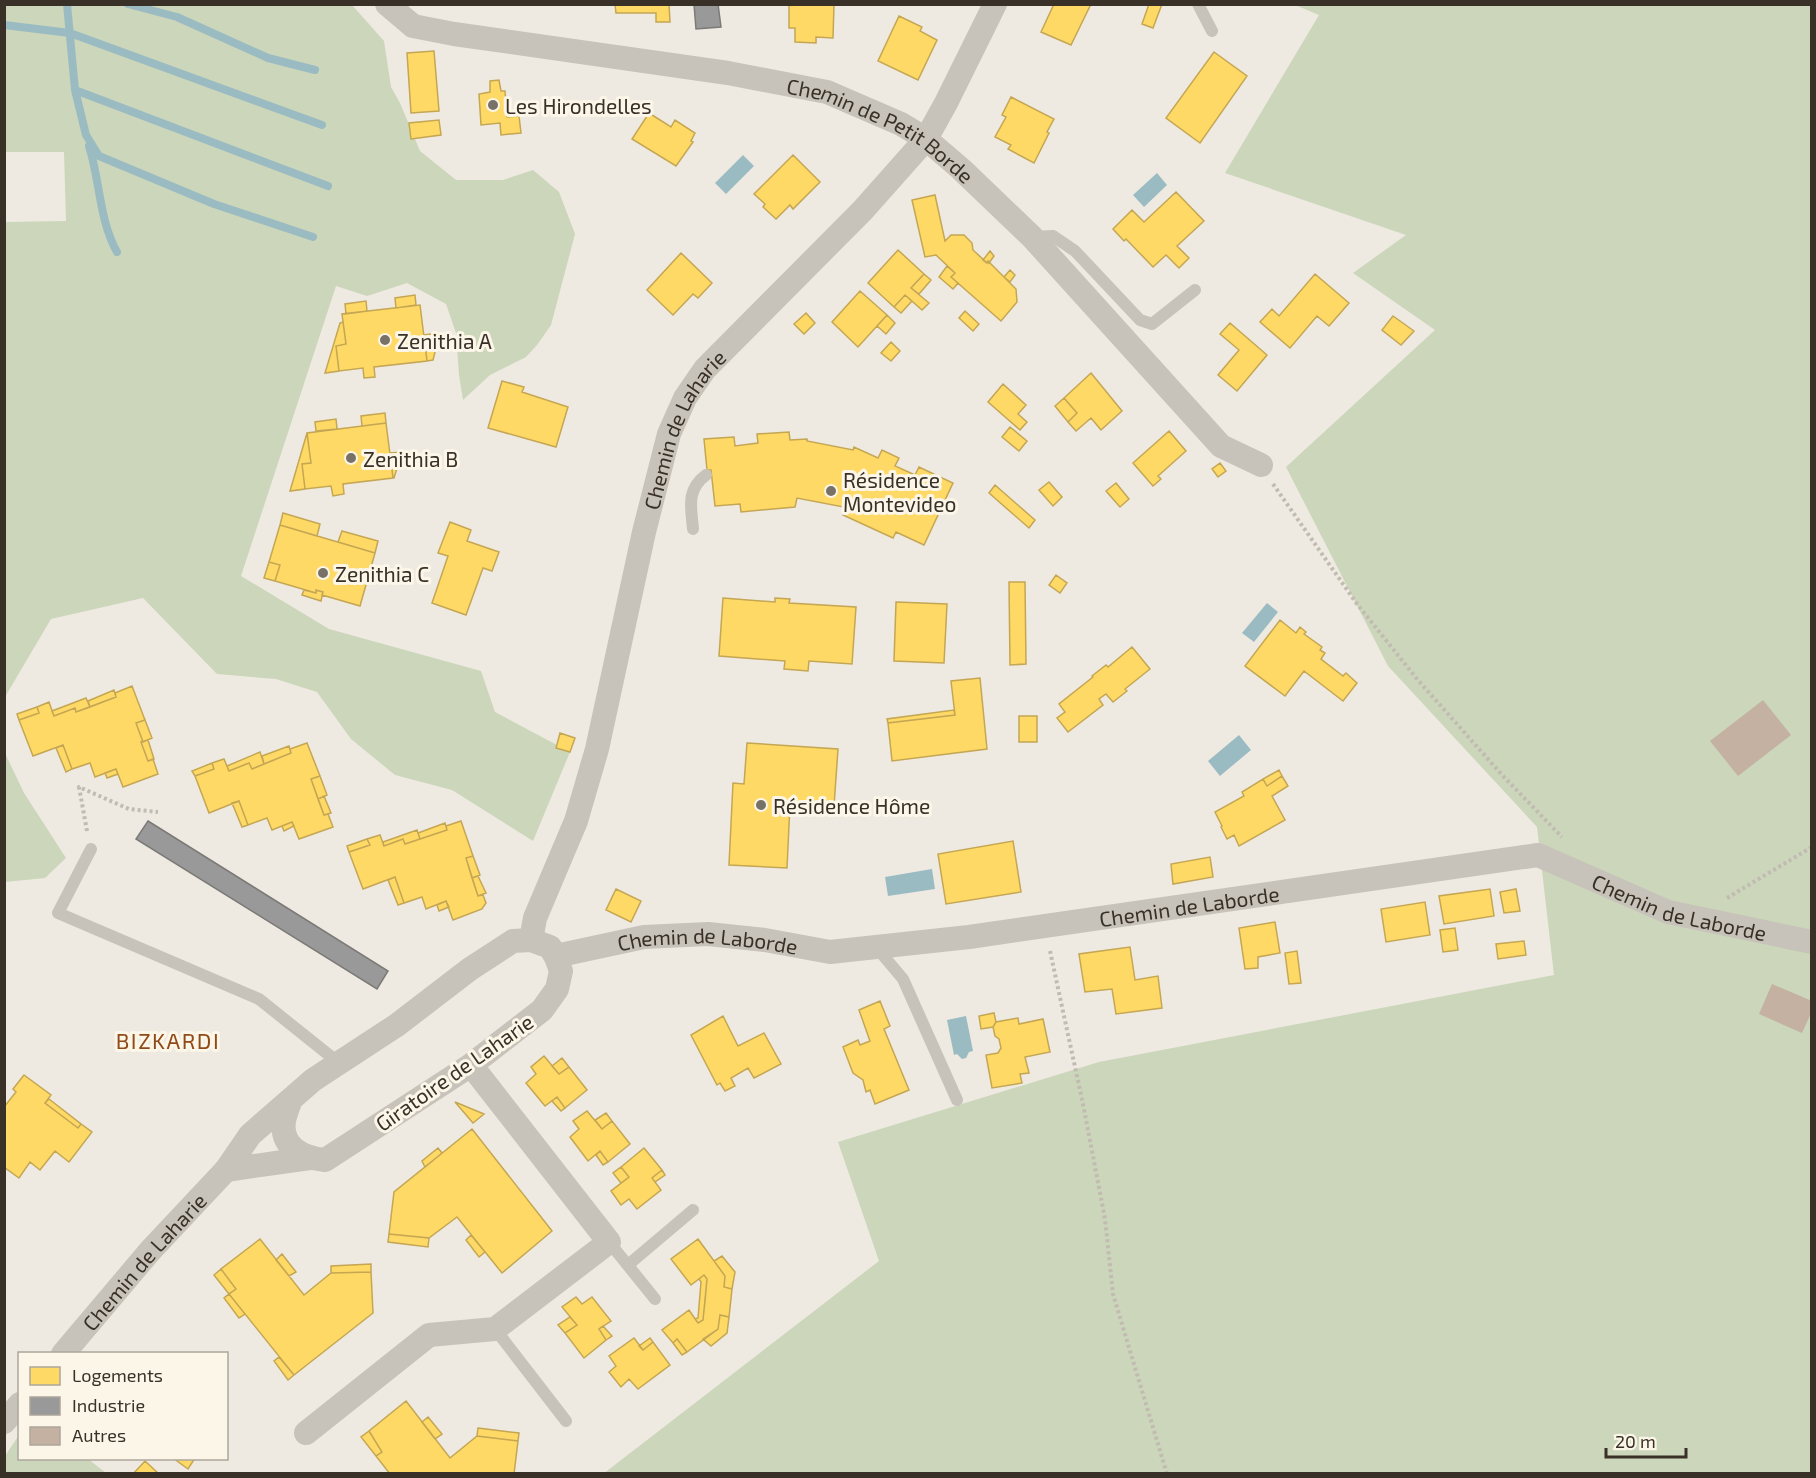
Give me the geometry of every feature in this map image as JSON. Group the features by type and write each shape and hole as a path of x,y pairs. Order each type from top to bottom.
{"street":[{"name":"Chemin de Petit Borde","path":"387,4 413,26 454,34 728,73 827,92 901,124 926,138 1032,237 1221,446 1261,465"},
{"name":"Chemin de Laharie","path":"531,940 536,918 576,821 597,749 644,532 669,434 685,398 705,369 863,210 926,138 995,4"},
{"name":"Chemin de Laborde","path":"556,957 644,937 708,933 765,940 830,952 969,937 1538,855 1668,912 1812,942"},
{"path":"310,1158 293,1149 284,1135 284,1121 290,1102 313,1080 397,1025 470,969 513,941 531,940 550,947 556,957"},
{"name":"Giratoire de Laharie","path":"310,1158 325,1160 471,1065 542,1010 557,988 561,971 556,957"},
{"path":"306,1433 429,1335 495,1329 609,1242 471,1065"},
{"name":"Chemin de Laharie","path":"64,1352 150,1251 226,1170 250,1135 290,1102"},
{"path":"226,1170 310,1158"},
{"path":"4,1422 18,1406"}],"lane":[{"path":"1198,4 1212,31"},
{"path":"1032,237 1053,236 1075,251 1140,320 1152,324 1195,290"},
{"path":"693,529 690,500 696,482 706,475"},
{"path":"91,849 58,913 259,999 339,1063"},
{"path":"876,947 903,979 957,1100"},
{"path":"628,1266 693,1210"},
{"path":"609,1242 655,1299"},
{"path":"495,1329 566,1421"}],"path":[{"path":"1261,465 1356,604 1417,679 1503,776 1564,839"},
{"path":"91,849 79,787 129,809 158,812"},
{"path":"1694,918 1812,847"},
{"path":"1047,926 1049,946 1105,1219 1113,1294 1167,1473"}],"green space":[{"path":"5,5 352,5 384,41 391,87 420,151 456,180 503,180 533,170 559,192 575,234 551,325 526,357 490,375 463,400 456,333 446,304 407,283 367,296 336,286 241,576 329,629 481,671 495,712 570,752 533,841 452,790 395,775 351,739 317,692 276,679 217,674 143,598 51,619 5,697 5,222 66,221 64,152 5,152"},
{"path":"1295,5 1811,5 1811,1473 603,1474 879,1261 838,1142 1099,1062 1554,975 1537,827 1388,666 1286,467 1435,330 1353,273 1406,235 1225,173 1319,15"},
{"path":"4,751 24,793 66,858 45,878 5,882"},
{"path":"18,1436 18,1460 89,1460 106,1473 5,1473 5,1456"}],"water":[{"path":"743,155 754,166 726,194 715,183"},
{"path":"1157,173 1167,185 1144,207 1133,195"},
{"path":"1267,603 1278,612 1254,642 1242,633"},
{"path":"1239,735 1251,750 1220,776 1208,761"},
{"path":"932,869 935,889 888,896 885,877"},
{"path":"966,1016 973,1051 962,1059 957,1054 954,1055 947,1020"}],"building: Logements":[{"path":"615,4 669,4 670,22 656,22 656,13 616,13"},
{"path":"789,4 834,4 833,38 816,37 816,43 795,42 795,28 789,28"},
{"path":"1054,4 1091,4 1071,45 1041,32"},
{"path":"1149,4 1162,4 1153,28 1142,24"},
{"path":"899,16 922,27 920,31 937,40 918,80 878,61"},
{"path":"434,51 439,111 411,113 407,53"},
{"path":"1214,52 1247,76 1200,143 1166,118"},
{"name":"Les Hirondelles","path":"499,80 501,91 505,91 507,117 519,116 521,133 501,135 500,123 481,125 479,94 490,92 490,81"},
{"path":"1011,97 1054,119 1034,163 1008,149 1011,145 995,137 1006,117 1002,115"},
{"path":"649,113 671,127 675,120 695,133 691,141 693,142 676,166 632,139"},
{"path":"439,120 441,135 411,139 409,123"},
{"path":"793,155 820,182 793,209 790,205 776,219 763,207 765,204 754,194"},
{"path":"1176,192 1204,221 1177,246 1189,258 1179,268 1166,255 1153,267 1113,229 1132,210 1144,222"},
{"path":"935,195 945,241 951,235 964,235 972,243 973,250 987,263 988,261 1016,289 1017,302 1001,321 951,277 955,273 936,255 925,257 912,200"},
{"path":"898,250 924,274 911,288 929,303 922,310 905,295 894,307 868,283"},
{"path":"990,251 994,256 987,263 983,260"},
{"path":"681,253 712,283 698,298 693,294 673,315 647,290"},
{"path":"947,266 955,273 951,277 958,283 953,289 939,277"},
{"path":"1010,270 1015,275 1010,282 1004,277"},
{"path":"924,274 931,280 919,294 911,288"},
{"path":"1315,274 1349,303 1329,326 1317,316 1290,348 1260,322 1272,309 1279,316"},
{"path":"860,291 887,315 858,347 832,322"},
{"path":"415,295 416,305 396,308 395,298"},
{"path":"905,295 912,301 901,313 894,307"},
{"path":"366,301 367,311 346,314 345,304"},
{"name":"Zenithia A","path":"420,305 427,361 374,367 375,377 364,378 363,368 339,371 336,346 346,344 342,314"},
{"path":"965,311 979,324 973,331 959,318"},
{"path":"806,313 815,323 804,334 794,324"},
{"path":"887,315 895,323 886,334 877,326"},
{"path":"1393,316 1414,331 1401,345 1382,330"},
{"path":"343,322 346,344 336,346 339,371 325,373 340,323"},
{"path":"1230,323 1267,355 1237,391 1218,375 1239,350 1220,334"},
{"path":"440,333 433,360 427,361 424,335"},
{"path":"891,342 900,351 891,361 881,353"},
{"path":"1091,373 1122,411 1101,430 1091,418 1076,431 1068,422 1077,413 1064,398"},
{"path":"502,381 524,387 522,392 568,407 556,447 488,428"},
{"path":"1003,384 1026,405 1018,414 1027,422 1020,430 988,402"},
{"path":"1064,398 1077,413 1068,422 1055,406"},
{"path":"385,413 386,423 362,426 361,416"},
{"path":"336,419 337,429 316,431 315,422"},
{"name":"Zenithia B","path":"386,423 393,478 343,484 344,494 333,496 331,486 305,489 302,464 311,463 307,433"},
{"path":"1010,427 1027,441 1019,451 1002,437"},
{"path":"1169,431 1186,451 1158,476 1161,479 1153,486 1133,463"},
{"name":"Résidence Montevideo","path":"789,432 790,440 807,439 807,441 853,450 854,447 878,458 882,450 899,458 895,466 915,475 919,467 953,483 924,545 896,532 893,538 843,515 844,507 797,498 795,507 741,512 740,504 715,506 711,470 707,470 704,439 734,437 735,446 758,443 757,434"},
{"path":"307,433 311,463 302,464 305,489 290,491"},
{"path":"402,452 394,478 393,478 390,453"},
{"path":"1220,463 1226,471 1218,477 1212,469"},
{"path":"1049,482 1062,497 1053,506 1039,490"},
{"path":"1116,483 1129,499 1120,507 1106,491"},
{"path":"995,485 1035,520 1029,528 989,493"},
{"path":"283,513 320,524 317,536 280,525"},
{"path":"450,522 471,530 467,541 499,552 492,571 483,568 466,615 432,603 448,556 438,553"},
{"name":"Zenithia C","path":"280,525 375,553 360,606 322,595 323,592 316,590 316,593 275,581 280,565 269,562"},
{"path":"342,531 378,541 375,553 338,542"},
{"path":"269,562 280,565 275,581 264,578"},
{"path":"1056,575 1067,583 1060,593 1049,585"},
{"path":"1009,582 1025,582 1026,664 1010,665"},
{"path":"304,590 323,592 321,601 302,595"},
{"path":"723,598 775,602 775,598 790,599 789,603 856,607 852,664 809,661 808,671 784,669 785,661 719,656"},
{"path":"896,602 947,604 944,663 894,661"},
{"path":"1280,620 1296,633 1300,627 1306,632 1304,634 1322,647 1320,650 1325,653 1321,659 1343,676 1346,673 1357,683 1343,701 1304,671 1285,696 1245,666"},
{"path":"1132,647 1150,669 1113,702 1106,694 1099,699 1103,705 1068,732 1057,718 1065,712 1059,704 1106,665 1108,667"},
{"path":"980,678 987,749 892,761 888,723 955,715 951,681"},
{"path":"132,686 145,720 136,723 143,742 141,742 148,761 153,759 158,774 123,787 116,769 95,777 90,763 72,769 63,745 33,756 19,720 39,713 37,707 49,702 54,716 75,708 76,712 116,697 115,693"},
{"path":"114,690 116,697 90,707 88,701"},
{"path":"86,698 90,707 76,712 75,708 54,716 52,711"},
{"path":"37,707 39,713 19,720 17,714"},
{"path":"954,710 955,715 888,723 887,719"},
{"path":"1019,716 1037,716 1037,742 1019,742"},
{"path":"145,720 152,738 143,742 136,723"},
{"path":"560,733 575,738 570,752 556,748"},
{"path":"148,740 154,759 148,761 141,742"},
{"path":"307,743 320,776 311,779 324,815 328,814 333,827 299,839 292,822 272,830 267,818 248,825 239,801 209,813 195,776 214,769 212,763 224,759 229,771 249,763 252,769 291,753 290,749"},
{"name":"Résidence Hôme","path":"747,743 838,749 834,806 790,804 787,868 729,865 733,783 744,784"},
{"path":"63,745 72,769 66,772 56,748"},
{"path":"289,746 291,753 264,764 262,756"},
{"path":"260,752 264,764 252,769 249,763 229,771 227,766"},
{"path":"212,763 214,769 195,776 192,771"},
{"path":"116,769 118,774 107,778 105,773"},
{"path":"1279,770 1282,776 1267,786 1263,779"},
{"path":"320,776 327,795 318,799 311,779"},
{"path":"1282,776 1288,786 1272,796 1285,820 1239,846 1234,835 1227,839 1215,812 1244,796 1242,792 1263,779 1267,786"},
{"path":"324,796 331,813 324,815 318,799"},
{"path":"239,801 248,825 242,827 232,803"},
{"path":"461,821 473,856 466,858 478,896 483,895 486,903 482,909 453,920 446,901 426,909 422,897 404,903 395,877 363,889 349,852 370,845 367,839 380,835 384,846 403,839 405,844 447,830 446,826"},
{"path":"292,822 294,826 284,831 282,826"},
{"path":"445,823 447,830 420,839 418,833"},
{"path":"417,830 420,839 405,844 403,839 384,846 383,842"},
{"path":"367,839 370,845 349,852 347,846"},
{"path":"1013,841 1021,892 946,904 938,854"},
{"path":"473,856 480,875 472,878 466,858"},
{"path":"1210,857 1213,877 1173,884 1171,864"},
{"path":"478,876 486,893 478,896 472,878"},
{"path":"395,877 404,903 398,905 388,880"},
{"path":"616,889 641,901 631,922 606,910"},
{"path":"1490,889 1494,916 1444,924 1439,896"},
{"path":"1516,889 1520,911 1504,913 1500,892"},
{"path":"446,901 449,907 439,911 437,905"},
{"path":"1425,902 1430,935 1386,942 1381,909"},
{"path":"1275,922 1280,953 1258,957 1258,968 1245,969 1239,928"},
{"path":"1455,928 1458,950 1443,952 1440,930"},
{"path":"1524,941 1526,955 1498,959 1496,944"},
{"path":"1130,947 1135,980 1158,976 1162,1008 1116,1014 1112,989 1085,992 1079,954"},
{"path":"1297,951 1301,983 1289,984 1285,953"},
{"path":"880,1001 890,1026 884,1029 909,1090 875,1104 870,1090 866,1092 863,1080 853,1073 843,1047 858,1040 860,1045 870,1041 859,1010"},
{"path":"994,1013 996,1022 993,1027 981,1029 979,1016"},
{"path":"723,1016 738,1046 764,1033 781,1064 754,1078 748,1068 731,1078 735,1086 725,1091 720,1083 717,1085 691,1035"},
{"path":"1018,1018 1019,1024 1043,1019 1050,1052 1025,1057 1029,1073 1020,1074 1022,1083 992,1088 986,1055 998,1053 1001,1048 993,1027 996,1022"},
{"path":"544,1056 559,1074 569,1067 587,1090 565,1108 557,1097 545,1106 526,1083 536,1074 531,1067"},
{"path":"562,1058 569,1067 559,1074 552,1066"},
{"path":"24,1075 51,1095 45,1103 78,1128 81,1124 92,1132 69,1162 55,1151 40,1170 30,1162 19,1178 4,1167 4,1107 16,1092 13,1089"},
{"path":"557,1097 565,1108 561,1111 552,1101"},
{"path":"49,1099 81,1124 78,1128 45,1103"},
{"path":"455,1102 484,1114 473,1123"},
{"path":"587,1111 602,1129 612,1121 630,1144 608,1162 600,1151 588,1161 570,1137 579,1129 573,1121"},
{"path":"606,1113 612,1121 602,1129 595,1120"},
{"path":"472,1129 552,1231 502,1273 457,1217 429,1238 389,1234 394,1192"},
{"path":"438,1148 442,1153 425,1167 422,1161"},
{"path":"644,1148 662,1170 652,1178 661,1190 637,1209 629,1199 621,1205 611,1191 629,1177 621,1167"},
{"path":"600,1151 608,1162 603,1165 596,1155"},
{"path":"621,1167 629,1177 621,1183 613,1173"},
{"path":"662,1170 665,1175 655,1182 652,1178"},
{"path":"389,1234 429,1238 428,1247 388,1242"},
{"path":"471,1235 485,1252 479,1257 466,1240"},
{"path":"260,1239 304,1295 331,1273 371,1272 373,1313 294,1375 229,1294 236,1289 221,1269"},
{"path":"698,1239 725,1276 724,1287 732,1289 729,1317 720,1315 718,1329 687,1352 677,1339 673,1343 662,1330 689,1310 698,1323 703,1320 707,1279 704,1275 691,1285 671,1259"},
{"path":"282,1254 296,1272 289,1276 276,1260"},
{"path":"722,1256 735,1272 732,1289 724,1287 725,1276 714,1261"},
{"path":"371,1264 371,1272 331,1273 331,1266"},
{"path":"221,1269 236,1289 229,1294 214,1275"},
{"path":"704,1275 707,1279 703,1320 698,1323 695,1319 698,1318 701,1282 699,1279"},
{"path":"229,1294 245,1314 239,1318 224,1298"},
{"path":"576,1297 582,1304 592,1297 611,1321 599,1329 606,1340 584,1358 565,1333 577,1325 562,1307"},
{"path":"720,1315 729,1317 727,1333 711,1346 703,1339 718,1329"},
{"path":"570,1317 577,1325 565,1333 558,1325"},
{"path":"603,1326 612,1336 606,1340 599,1329"},
{"path":"634,1338 643,1350 653,1342 670,1365 638,1389 629,1379 621,1387 609,1372 616,1366 609,1356"},
{"path":"650,1338 653,1342 643,1350 639,1346"},
{"path":"677,1339 687,1352 682,1355 673,1343"},
{"path":"279,1357 294,1375 288,1380 274,1361"},
{"path":"406,1401 450,1458 477,1436 518,1441 514,1474 390,1474 376,1456 382,1452 369,1431"},
{"path":"428,1417 442,1434 435,1439 422,1422"},
{"path":"478,1428 519,1433 518,1441 477,1436"},
{"path":"369,1431 382,1452 376,1456 361,1437"},
{"path":"176,1460 194,1460 188,1469"},
{"path":"145,1461 159,1474 133,1474"}],"building: Industrie":[{"path":"694,4 718,4 721,27 696,29"},
{"path":"148,821 388,971 377,989 136,839"}],"building: Autres":[{"path":"1763,700 1791,735 1738,776 1710,741"},
{"path":"1772,984 1812,1001 1812,1011 1802,1033 1759,1014"}],"waterway":[{"path":"67,4 75,90 328,186"},
{"path":"128,4 177,17 268,58 315,70"},
{"path":"4,25 70,33 322,125"},
{"path":"75,90 86,135 99,156 214,204 313,237"},
{"path":"89,146 103,213 117,252"}],"place":[{"name":"Les Hirondelles","path":"493,105"},
{"name":"Zenithia A","path":"385,340"},
{"name":"Zenithia B","path":"351,458"},
{"name":"Résidence Montevideo","path":"831,491"},
{"name":"Zenithia C","path":"323,573"},
{"name":"Résidence Hôme","path":"761,805"}],"district":[{"name":"BIZKARDI","path":"168,1040"}]}
